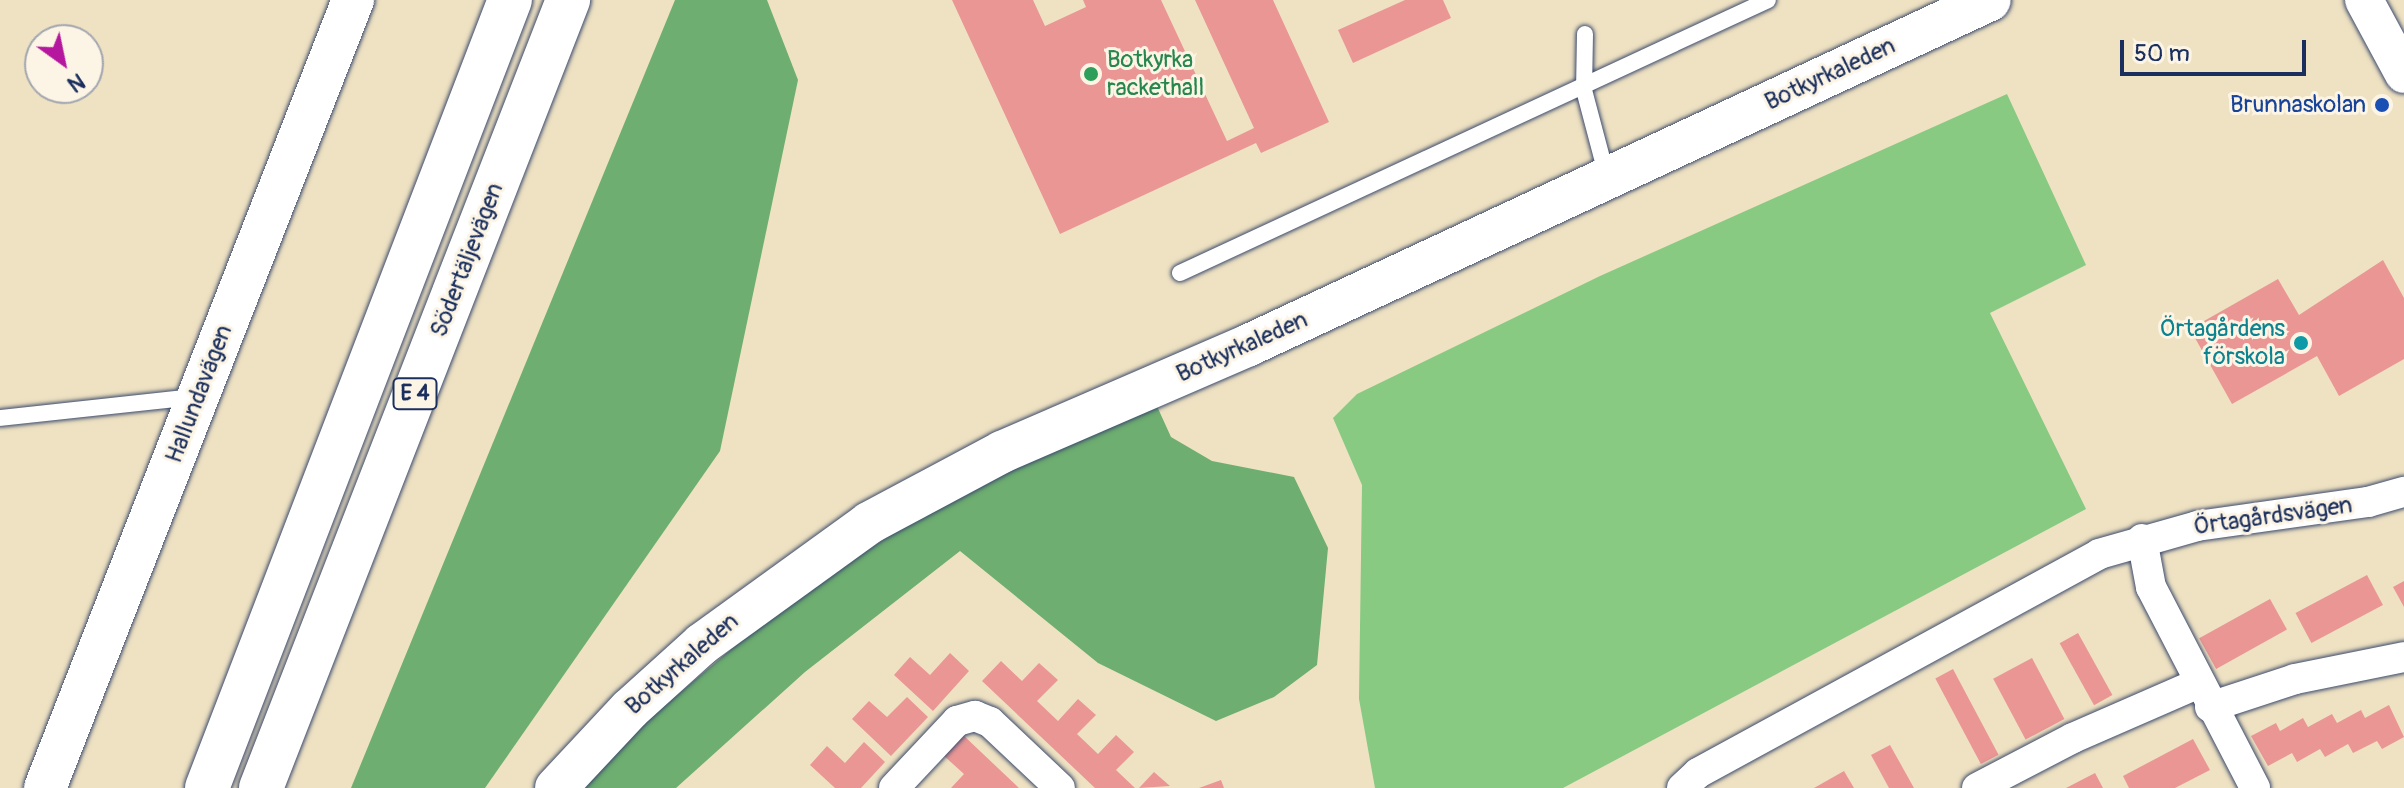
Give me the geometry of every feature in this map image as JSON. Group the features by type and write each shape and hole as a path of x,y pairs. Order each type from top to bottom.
{"highway":[{"name":"E 4","path":"207,788 510,0"},
{"name":"Södertäljevägen","path":"261,788 568,0"}],"main road":[{"name":"Hallundavägen","path":"45,788 353,0"},
{"name":"Botkyrkaleden","path":"556,788 630,709 702,644 869,523 1002,452 1249,345 1990,0"}],"street":[{"path":"2364,0 2404,74"},
{"name":"Örtagårdsvägen","path":"1682,788 1698,773 2099,554 2142,539 2197,526 2368,502 2404,492"},
{"path":"2142,539 2151,587 2204,695 2255,788"},
{"path":"1977,788 2073,738 2204,695 2404,657"},
{"path":"894,788 957,721 975,716 990,722 1060,788"}],"lane":[{"path":"1180,273 1584,90 1768,0"},
{"path":"1585,34 1584,90 1607,177"},
{"path":"0,418 198,396"}],"green space":[{"path":"675,0 767,0 798,80 720,451 485,788 351,788"},
{"path":"2007,94 2086,265 1990,313 2086,509 1563,788 1375,788 1359,699 1362,485 1333,418 1357,394 1600,276"},
{"path":"1156,404 1171,437 1212,461 1294,477 1328,548 1317,665 1274,697 1216,721 1098,663 960,551 805,672 676,788 585,788 644,723 781,607 947,498"}],"building":[{"name":"Botkyrka rackethall","path":"952,0 1033,0 1045,26 1086,7 1083,0 1161,0 1227,141 1254,128 1195,0 1273,0 1329,122 1261,153 1256,143 1060,234"},
{"path":"1405,0 1443,0 1451,18 1353,63 1338,30"},
{"name":"Örtagårdens förskola","path":"2383,260 2404,298 2404,359 2339,396 2317,356 2232,404 2190,329 2278,279 2299,315"},
{"path":"2367,575 2383,605 2311,643 2295,613"},
{"path":"2404,581 2404,607 2393,587"},
{"path":"2270,599 2287,630 2216,669 2199,638"},
{"path":"2078,633 2112,695 2094,705 2060,643"},
{"path":"950,653 969,671 933,711 894,675 910,657 930,675"},
{"path":"2032,658 2064,719 2026,740 1993,679"},
{"path":"1001,661 1022,681 1039,663 1058,680 1037,701 1058,721 1078,699 1096,715 1077,734 1098,754 1116,735 1134,752 1116,770 1135,788 1095,788 982,681"},
{"path":"1953,669 1999,755 1981,764 1935,678"},
{"path":"907,697 928,717 891,756 852,719 869,701 887,717"},
{"path":"2389,705 2404,737 2382,749 2377,741 2353,753 2348,744 2325,757 2320,749 2297,762 2292,753 2268,766 2251,736 2276,723 2280,731 2303,718 2308,727 2332,714 2337,723 2361,710 2365,718"},
{"path":"962,734 1019,788 951,788 964,774 943,755"},
{"path":"2193,739 2210,770 2175,788 2129,788 2123,776"},
{"path":"864,742 885,762 861,788 835,788 810,765 827,746 845,763"},
{"path":"1890,745 1914,788 1889,788 1871,755"},
{"path":"1844,771 1854,788 1814,788"},
{"path":"1154,772 1170,786 1139,788"},
{"path":"2095,773 2103,788 2066,788"},
{"path":"1221,780 1224,788 1199,788"}],"place":[{"name":"Botkyrka rackethall","path":"1091,74"},
{"name":"Brunnaskolan","path":"2382,105"},
{"name":"Örtagårdens förskola","path":"2301,343"}]}
